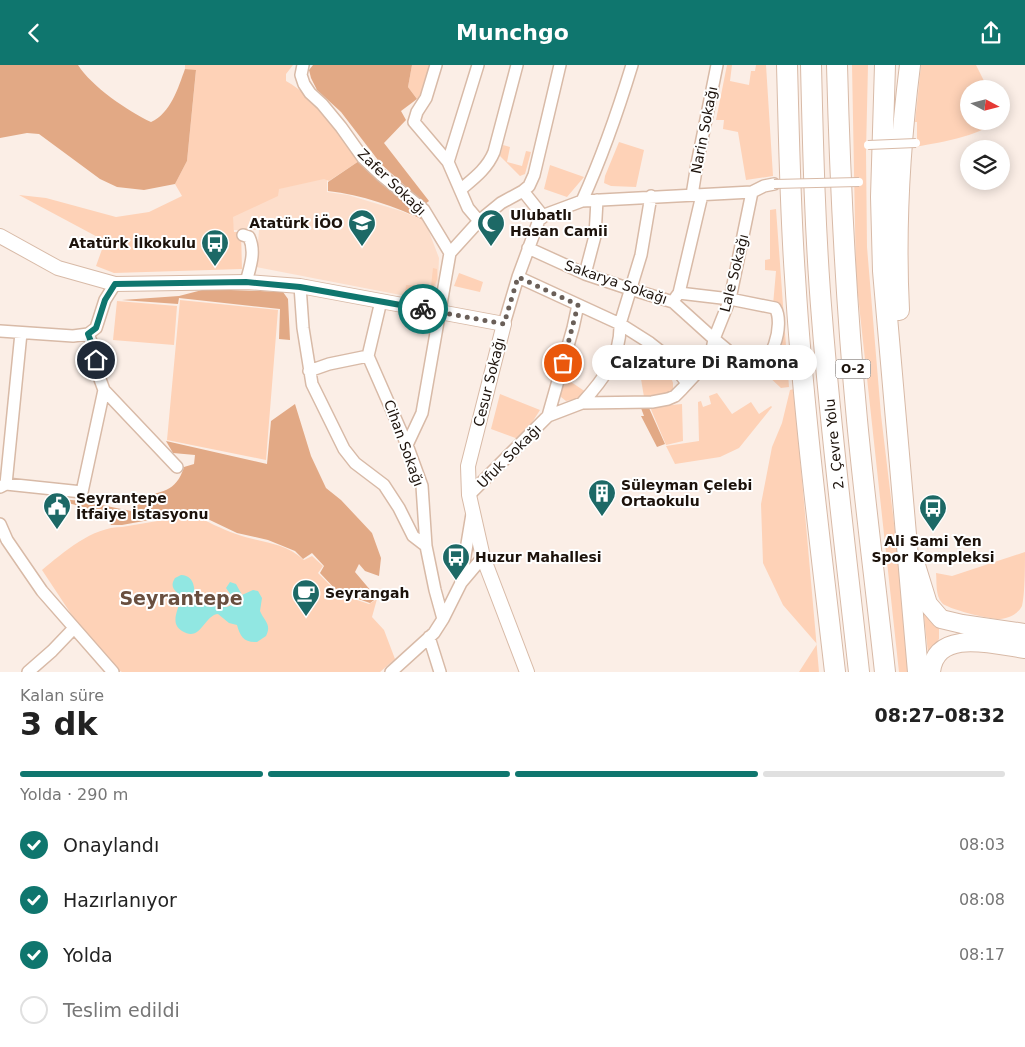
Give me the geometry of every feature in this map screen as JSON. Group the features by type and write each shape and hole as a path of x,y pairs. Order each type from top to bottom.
{"highway":[{"path":"787,65 792,231 799,333 804,397 834,672"},
{"name":"2. Çevre Yolu","path":"811,65 813,158 822,317 834,449 859,672"},
{"name":"2. Çevre Yolu","path":"837,65 842,223 850,338 857,422 885,672"},
{"path":"903,502 906,476 906,441 899,321 898,242 902,152 910,65"},
{"path":"886,69 881,236 918,672"}],"main road":[{"path":"906,538 928,604 936,615 947,621 1025,633"},
{"path":"946,646 943,632 947,621"},
{"path":"931,672 931,664 936,656 946,646 958,642 1025,649"}],"street":[{"name":"Zafer Sokağı","path":"303,65 300,75 310,93 341,127 363,158 424,210 450,253"},
{"path":"436,65 426,98 417,112 414,122 448,163 468,208 479,221"},
{"path":"448,163 478,65"},
{"path":"460,190 481,173 491,160 517,65"},
{"path":"407,445 422,413 450,253 479,221 501,203 529,186 534,175 560,65"},
{"path":"582,201 614,121 632,65"},
{"name":"Narin Sokağı","path":"676,297 697,195 717,65"},
{"path":"868,145 916,143"},
{"path":"523,191 543,216 582,201 597,199 752,192 764,186 774,184 859,182"},
{"name":"Lale Sokağı","path":"582,403 660,401 675,396 688,383 712,350 714,339 730,299 752,192"},
{"path":"582,403 607,373 613,360 620,335 620,324 641,255 651,196"},
{"path":"585,274 595,236 597,199"},
{"name":"Cesur Sokağı","path":"527,672 483,557 469,495 468,467 504,324 518,277 539,220 543,216"},
{"path":"243,235 250,237 253,245 246,282"},
{"path":"0,237 58,268 115,284 246,282 300,287 504,324"},
{"name":"Sakarya Sokağı","path":"528,248 585,274 630,289 676,297 730,299 774,308 778,316 777,333 768,359 759,367 750,369 714,339 676,297"},
{"path":"518,277 620,324 664,354 688,383"},
{"path":"0,331 73,335 88,334 96,328 105,300 115,284"},
{"path":"300,287 303,328 312,383 344,449 355,463 384,485 399,508 413,536 426,546"},
{"path":"309,371 329,364 368,356 381,301"},
{"name":"Ufuk Sokağı","path":"548,416 578,305"},
{"path":"21,333 3,485 82,491 104,390"},
{"path":"88,334 94,349 97,371 104,390 176,467"},
{"name":"Cihan Sokağı","path":"368,356 407,445 422,486 426,546 435,590 444,619"},
{"name":"Ufuk Sokağı","path":"469,495 548,416 582,403"},
{"path":"461,583 473,513"},
{"path":"0,524 7,541 42,591 113,672"},
{"path":"391,672 429,637 444,619 461,583 483,557"},
{"path":"28,672 74,628"},
{"path":"429,637 440,672"}],"shaded area":[{"path":"0,65 78,65 111,98 151,122 164,113 169,106 185,69 196,70 187,161 175,184 144,190 117,187 100,179 39,134 27,133 0,138"},
{"path":"185,65 293,65 286,74 286,81 318,106 359,161 329,181 324,179 279,189 278,196 233,217 234,232 241,232 242,269 114,273 96,266 105,241 19,195 46,198 116,217 149,212 182,196 175,184 187,161 196,71 185,69"},
{"path":"313,65 412,65 408,87 417,99 401,111 406,120 384,143 429,201 425,204 381,164 341,112 317,90 309,70"},
{"path":"412,65 431,65 419,100 408,87"},
{"path":"727,65 732,65 730,81 749,85 751,71 755,71 756,65 766,65 773,176 746,180 738,132 723,129 724,120 716,120"},
{"path":"852,65 868,65 866,152 867,247 881,415 906,623 908,672 899,672 856,277"},
{"path":"921,65 976,65 984,80 960,80 960,130 982,130 969,135 914,147 917,144 917,122 915,122"},
{"path":"619,142 644,150 636,187 611,186 604,183"},
{"path":"503,145 510,147 507,162 522,166 526,151 531,152 525,174 520,176 500,156"},
{"path":"359,161 408,201 425,221 378,202 328,191 328,182"},
{"path":"550,165 584,177 567,197 544,189"},
{"path":"327,171 327,192 348,195 401,211 425,221 439,258 438,281 432,294 416,298 256,267 259,230 234,230 231,213 289,180"},
{"path":"776,209 789,387 781,388 767,375 782,354 780,306 773,305 776,271 765,270 765,260 770,259 770,210"},
{"path":"433,268 437,269 437,280 431,293 418,296 405,294 406,285 431,286"},
{"path":"459,273 483,282 480,292 454,286"},
{"path":"206,289 283,292 288,299 290,340 279,339 280,309 179,298 178,304 122,300 179,296"},
{"path":"180,300 278,310 266,460 167,440"},
{"path":"117,301 177,306 174,345 113,340"},
{"path":"655,374 659,380 670,374 673,390 662,395 644,397 641,379"},
{"path":"565,378 586,392 576,399 566,401 561,397 561,387"},
{"path":"794,389 816,643 783,605 763,563 761,504 772,447 782,423 790,390"},
{"path":"717,393 732,414 751,402 759,414 772,407 739,448 720,457 675,464 666,446 699,441 698,402 701,401 703,407 711,404 709,396"},
{"path":"500,394 540,410 521,440 491,429"},
{"path":"295,404 311,456 326,488 341,500 372,533 381,558 379,576 365,571 359,564 355,572 377,598 370,603 338,592 320,573 324,566 312,553 303,559 295,551 268,540 237,533 193,512 122,525 111,525 105,513 50,498 82,501 137,511 138,498 167,490 177,482 184,467 194,464 195,455 173,453 166,441 267,464 271,421"},
{"path":"682,404 683,441 666,445 650,407"},
{"path":"641,408 649,408 665,444 657,447 641,416 644,416"},
{"path":"193,515 236,534 288,549 304,560 312,556 323,566 318,573 339,594 369,604 377,599 372,617 384,630 395,659 380,672 122,672 116,669 83,632 42,570 79,542 100,531"},
{"path":"1025,552 1022,606 1013,615 1000,619 979,616 952,608 940,600 937,592 936,573 952,576"},
{"path":"923,607 939,623 939,639 928,653"},
{"path":"817,645 819,672 799,672"}],"water":[{"path":"181,575 190,578 192,581 195,603 199,607 203,606 214,595 218,597 222,606 231,605 233,598 226,588 230,582 236,584 242,595 253,590 258,591 262,598 260,611 268,625 266,636 257,642 246,640 241,635 237,625 229,623 218,614 209,619 194,634 182,631 178,628 175,620 181,598 173,587 175,578"}],"way so far":[{"path":"423,309 504,324 518,277 578,305 563,363"}],"place":[{"name":"Atatürk İÖO","path":"362,247"},
{"name":"Ulubatlı Hasan Camii","path":"491,247"},
{"name":"Atatürk İlkokulu","path":"215,267"},
{"name":"Calzature Di Ramona","path":"563,363"},
{"name":"Süleyman Çelebi Ortaokulu","path":"602,517"},
{"name":"Seyrantepe İtfaiye İstasyonu","path":"57,530"},
{"name":"Ali Sami Yen Spor Kompleksi","path":"933,532"},
{"name":"Huzur Mahallesi","path":"456,581"},
{"name":"Seyrangah","path":"306,617"}],"district":[{"name":"Seyrantepe","path":"181,598"}],"route":[{"path":"96,360 88,334 96,328 105,300 115,284 246,282 300,287 423,309"}]}
